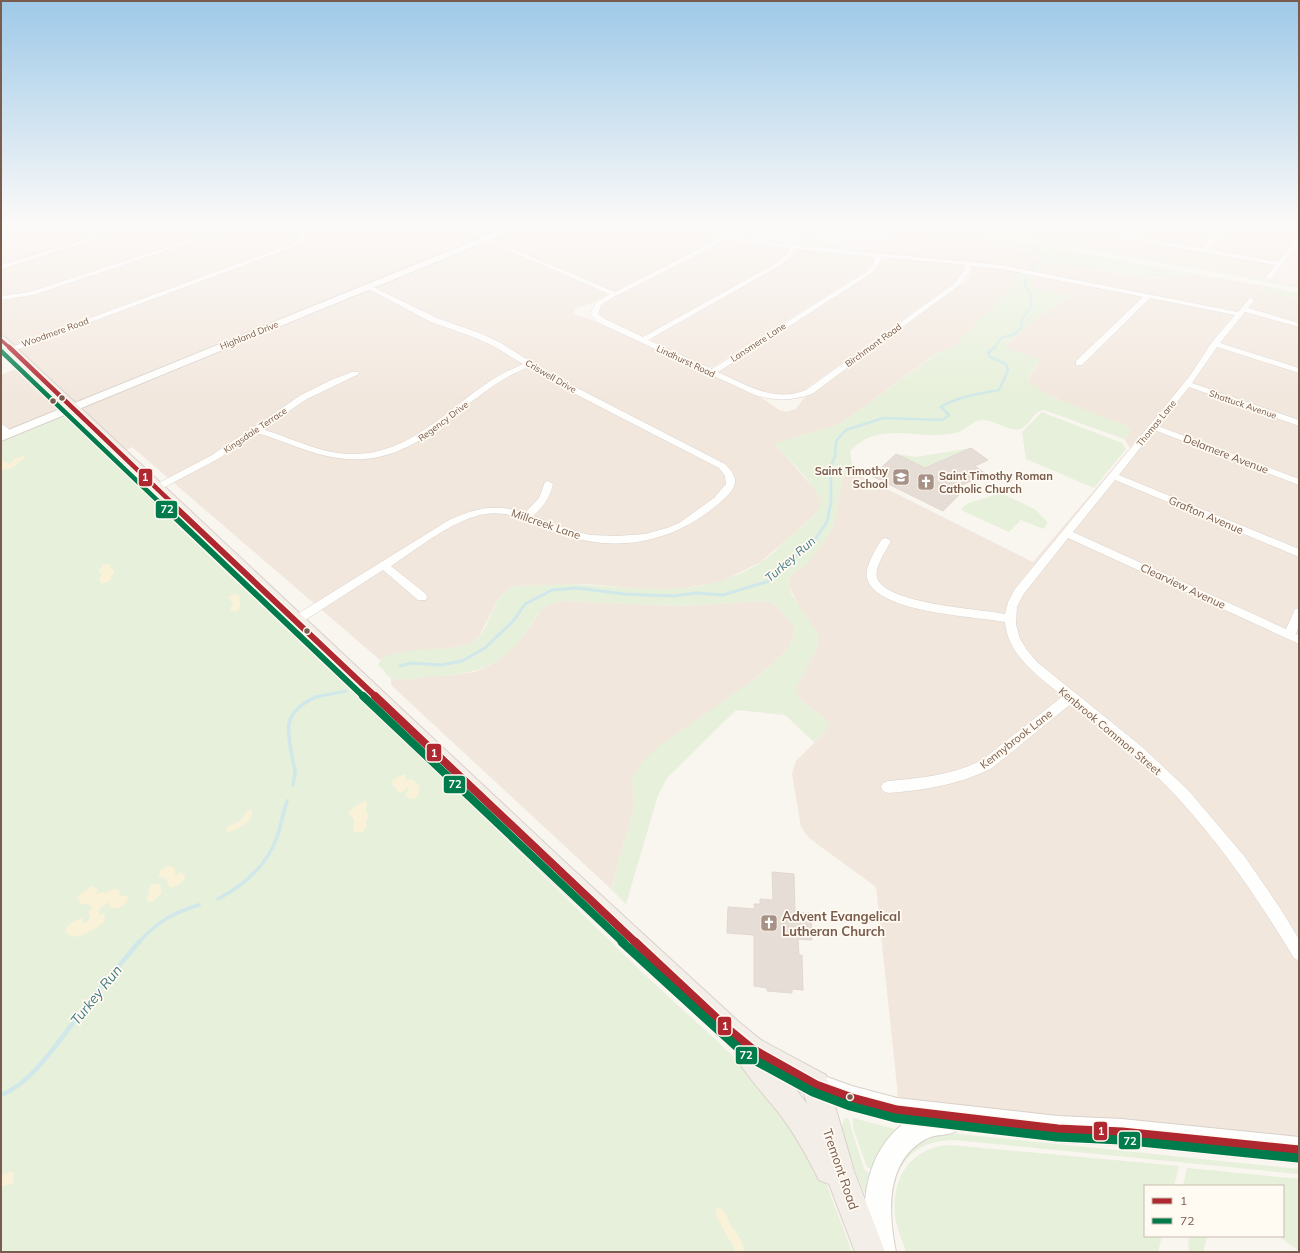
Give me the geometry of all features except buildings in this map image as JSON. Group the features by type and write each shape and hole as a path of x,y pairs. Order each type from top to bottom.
{"main road":[{"path":"5,344 558,871 730,1031 752,1049 816,1085"},
{"path":"730,1031 778,1088 812,1136 830,1171 864,1252"},
{"name":"Tremont Road","path":"816,1085 838,1171 870,1252"}],"street":[{"path":"1,298 31,294 60,284"},
{"name":"Woodmere Road","path":"5,344 183,284"},
{"name":"Highland Drive","path":"3,433 71,408 371,284"},
{"path":"593,284 615,294 634,284"},
{"path":"643,340 742,284"},
{"name":"Lansmere Lane","path":"712,372 850,284"},
{"name":"Birchmont Road","path":"786,398 799,396 809,392 956,284"},
{"path":"1090,284 1148,296 1242,311 1299,325"},
{"name":"Criswell Drive","path":"367,286 434,320 479,336 498,345 556,380 722,466 731,476"},
{"name":"Lindhurst Road","path":"615,294 598,304 594,311 596,318 758,393 771,397 786,398"},
{"path":"1079,363 1148,296"},
{"name":"Thomas Lane","path":"1058,544 1153,427 1187,384 1215,344 1251,300"},
{"path":"1215,344 1299,371"},
{"name":"Regency Drive","path":"256,430 339,456 376,455 395,450 427,434 492,383 530,364"},
{"name":"Kingsdale Terrace","path":"156,488 194,469 256,430 304,397 334,382 355,374"},
{"name":"Shattuck Avenue","path":"1187,384 1299,423"},
{"name":"Delamere Avenue","path":"1153,427 1299,482"},
{"name":"Millcreek Lane","path":"295,621 452,522 471,512 501,509 578,536 614,540 633,539 657,534 681,525 723,494 730,485 731,476"},
{"name":"Grafton Avenue","path":"1114,476 1299,554"},
{"path":"527,517 540,504 547,494 548,484"},
{"name":"Clearview Avenue","path":"1067,533 1294,638"},
{"path":"886,541 873,567 872,576 877,587 883,591 921,606 1010,619"},
{"name":"Kenbrook Common Street","path":"1058,544 1019,592 1010,610 1013,636 1021,652 1033,665 1070,697 1137,750 1183,794 1240,862 1275,913 1299,953"},
{"path":"383,565 422,597"},
{"path":"1294,638 1299,612"},
{"name":"Kennybrook Lane","path":"888,787 934,783 972,773 987,764 1070,697"},
{"path":"816,1085 852,1098 897,1110 1058,1128 1122,1132 1299,1150"},
{"path":"882,1252 878,1229 877,1205 882,1180 896,1148 909,1134 927,1124 974,1119"}],"shaded area":[{"path":"1,284 587,284 607,293 607,295 574,310 574,313 578,316 590,319 765,400 779,410 786,412 796,409 803,399 961,284 1012,284 999,302 967,332 956,345 935,354 849,418 837,425 777,443 775,446 818,493 822,502 820,508 810,519 761,562 720,582 679,589 642,589 587,584 516,586 508,589 498,599 479,637 472,643 459,647 392,654 380,660 132,447 123,452 74,408 1,437 1,375 21,367 1,349"},
{"path":"597,284 631,284 618,291 612,291"},
{"path":"639,284 737,284 645,336 641,336 607,321 600,316 599,310 605,302"},
{"path":"747,284 845,284 713,367 704,366 651,341 652,338"},
{"path":"855,284 952,284 803,391 786,395 767,394 719,373 720,369"},
{"path":"1031,284 1256,284 1265,286 1259,290 1299,299 1299,1143 898,1103 876,887 809,838 801,827 792,774 796,761 825,732 829,722 798,698 795,688 818,646 788,584 792,574 808,563 834,524 843,476 859,475 1033,562 1130,448 1124,439 1131,430 1046,394 1029,383 1028,379 1039,362 1006,349 1008,343 1048,309 1069,298 1067,296 1033,287"},
{"path":"561,601 679,606 763,601 769,602 778,607 794,627 795,633 789,647 776,661 632,779 634,807 611,889 391,685 391,678 400,679 453,675 474,672 490,665 508,652 521,639 542,609 552,603"}],"green space":[{"path":"1010,284 1031,284 1033,287 1067,296 1069,298 1048,309 1008,343 1007,349 1038,358 1039,361 1028,378 1029,383 1052,397 1127,426 1131,430 1124,439 1044,410 1034,415 1024,427 1017,430 981,420 955,433 927,435 887,433 874,436 862,441 850,451 852,465 859,475 843,476 834,525 826,540 808,563 792,574 788,584 792,595 819,635 818,646 796,688 798,698 829,722 825,732 815,743 785,715 736,710 667,778 658,795 626,904 611,889 634,807 632,779 641,763 659,746 752,681 776,661 789,647 795,633 794,627 778,607 769,602 763,601 679,606 561,601 553,603 541,611 526,633 511,650 490,665 479,669 455,674 398,680 389,677 378,665 384,658 392,654 450,648 469,644 477,639 483,632 500,597 507,590 516,586 571,584 676,589 718,582 739,574 760,563 771,555 807,522 816,513 822,502 813,487 801,472 775,446 777,443 837,425 849,418 936,354 956,345 967,332 999,302"},
{"path":"1280,284 1299,286 1299,288"},
{"path":"1265,286 1299,293 1299,299 1259,290"},
{"path":"1042,412 1122,443 1126,449 1094,488 1026,459 1022,432"},
{"path":"61,416 68,416 111,454 644,974 766,1086 820,1167 852,1252 1,1252 1,440"},
{"path":"971,448 925,468 896,454 916,457"},
{"path":"1001,493 1036,510 1048,523 1043,529 1021,520 1009,532 961,509 969,503"},
{"path":"848,1118 864,1169 872,1176 868,1194 864,1192 840,1134 844,1119"},
{"path":"853,1118 895,1129 896,1132 874,1171 867,1167 853,1128"},
{"path":"950,1133 1299,1169 1299,1174 954,1140 942,1141 923,1146 909,1156 898,1173 894,1183 893,1170 919,1141 939,1134"},
{"path":"950,1145 1179,1166 1174,1185 1144,1185 1144,1237 1162,1237 1158,1252 906,1252 898,1230 895,1216 896,1190 906,1167 924,1152 936,1147"},
{"path":"1187,1168 1299,1179 1299,1251 1279,1237 1284,1237 1284,1185 1183,1185"},
{"path":"1189,1237 1207,1237 1203,1252 1189,1252"}],"sand":[{"path":"23,456 26,457 12,468 1,470 1,461 10,464 14,459"},
{"path":"109,563 111,568 114,570 114,574 111,576 111,580 102,584 99,580 102,573 99,573 99,571 102,565"},
{"path":"235,594 241,597 239,600 241,605 238,611 232,612 230,609 233,605 228,597"},
{"path":"406,775 406,780 413,780 420,786 419,793 415,799 409,798 405,795 409,789 407,787 403,792 398,792 391,782 395,778"},
{"path":"366,801 368,804 366,806 366,812 369,815 366,821 367,827 362,833 355,832 353,829 354,819 349,815 349,812 355,806"},
{"path":"250,809 252,810 252,817 250,820 237,829 227,832 226,828 241,820"},
{"path":"168,866 175,868 175,876 179,872 185,874 184,880 177,886 170,888 166,879 158,876 161,870"},
{"path":"159,884 162,892 154,901 149,902 146,898 150,894 147,892 151,885"},
{"path":"92,886 98,889 97,894 101,892 106,893 116,889 120,891 119,895 127,896 128,899 124,905 118,909 110,908 109,902 100,909 99,914 100,915 104,912 105,921 96,928 79,937 69,935 66,932 66,928 72,922 82,918 82,923 84,924 89,920 90,916 88,913 93,907 86,903 81,905 77,897"},
{"path":"11,1171 14,1173 13,1183 1,1187 1,1175"},
{"path":"719,1207 726,1213 727,1218 742,1242 744,1252 736,1252 716,1216 716,1209"}],"waterway":[{"name":"Turkey Run","path":"994,348 1002,337 1014,335 1021,328 1022,319 1031,307 1030,293 1025,284"},
{"name":"Turkey Run","path":"831,502 831,479 829,471 835,456 836,441 846,430 883,418 942,420 949,415 941,407 948,403 969,396 999,390 1008,371 1006,364 990,357 988,353 994,348"},
{"name":"Turkey Run","path":"400,666 412,663 441,665 462,661 485,648 514,620 525,604 552,590 577,588 624,594 673,596 696,593 723,595 769,581 816,538 827,522 831,502"},
{"name":"Turkey Run","path":"320,696 346,691"},
{"name":"Turkey Run","path":"293,785 295,770 290,747 290,719 305,702 320,696"},
{"name":"Turkey Run","path":"315,697 320,696"},
{"name":"Turkey Run","path":"218,899 228,894 245,881 261,866 273,847 287,801"},
{"name":"Turkey Run","path":"139,942 152,929 166,919 181,911 199,905"},
{"name":"Turkey Run","path":"1,1095 13,1089 25,1080 47,1057 91,999 139,942"}],"transit line":[{"name":"1","path":"1,340 558,871 730,1031 752,1049 816,1085 852,1098 897,1110 1058,1129 1122,1132 1299,1150"},
{"name":"72","path":"1,351 552,877 747,1056 813,1092 850,1106 895,1118 1057,1137 1121,1140 1298,1158"}],"place":[{"name":"Saint Timothy School","path":"901,477"},
{"name":"Saint Timothy Roman Catholic Church","path":"926,482"},
{"name":"Advent Evangelical Lutheran Church","path":"769,923"}]}
